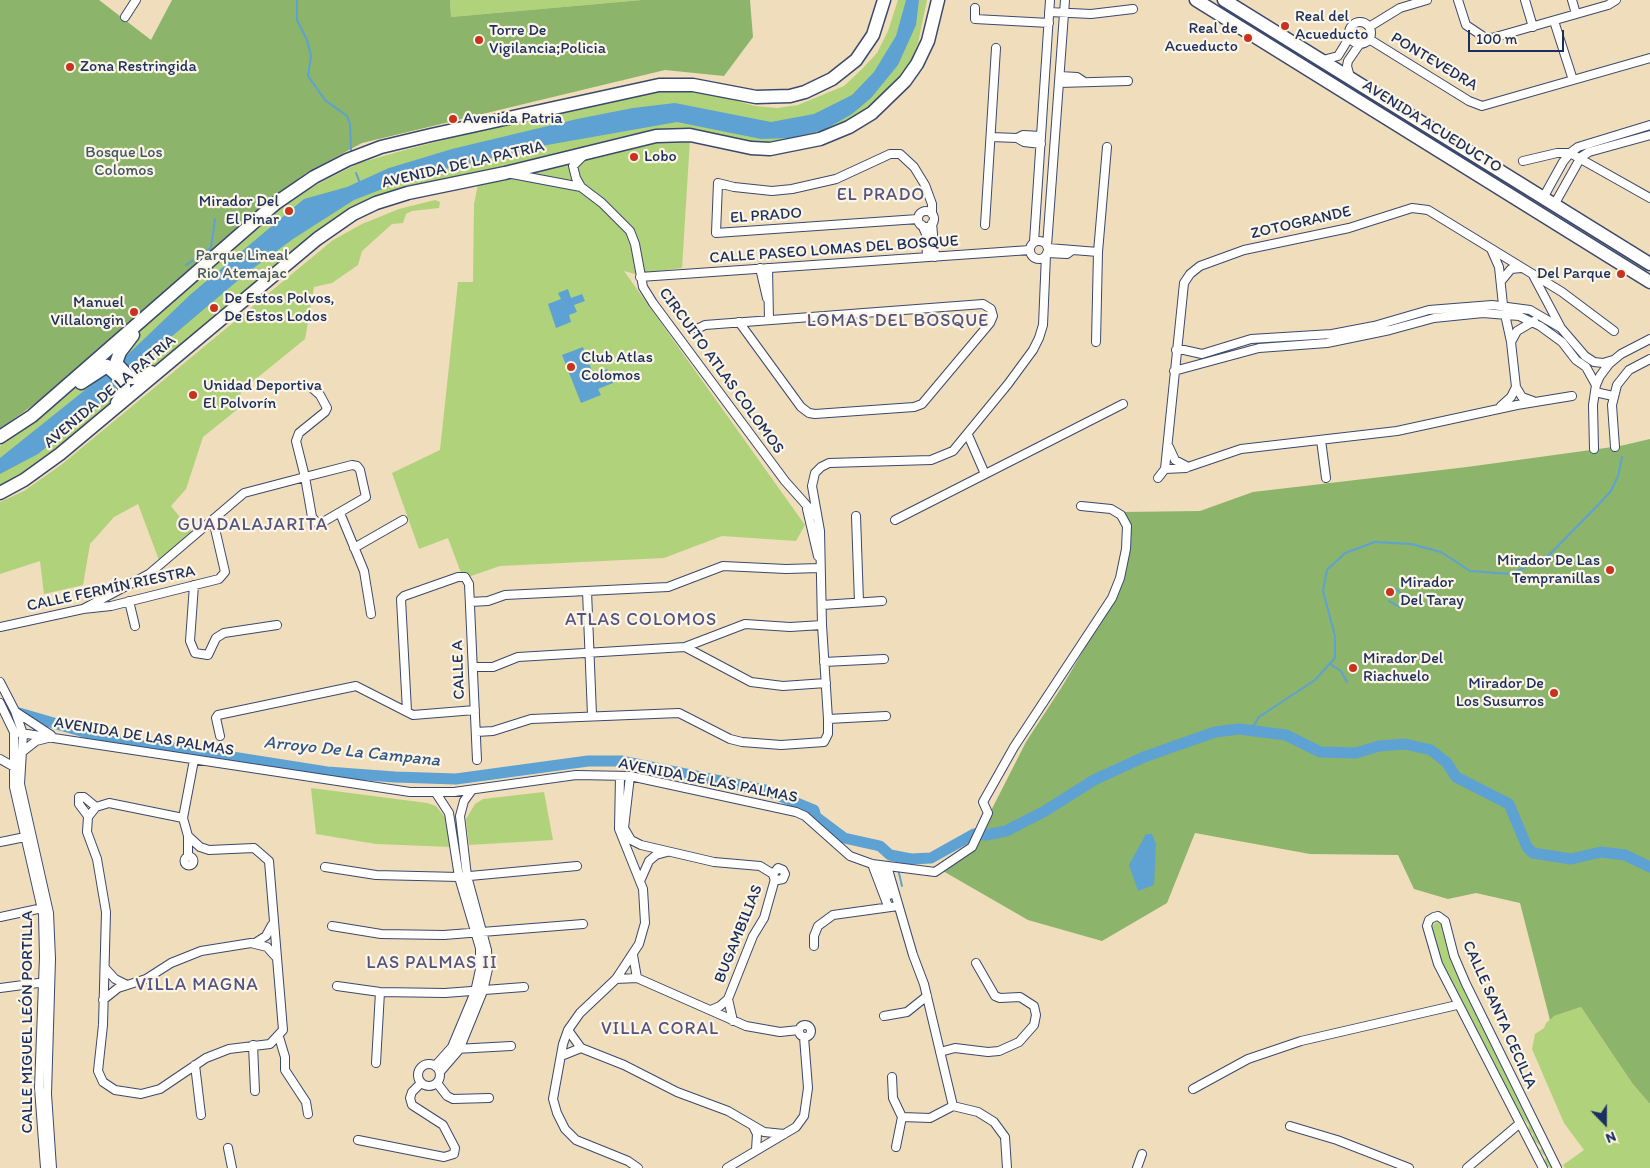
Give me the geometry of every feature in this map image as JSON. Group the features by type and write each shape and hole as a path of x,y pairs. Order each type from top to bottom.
{"main road":[{"name":"AVENIDA DE LA PATRIA","path":"0,437 32,416 276,203 314,177 347,160 381,147 637,89 676,84 756,97 773,98 797,94 819,86 844,70 864,49 876,28 884,0"},
{"name":"AVENIDA DE LA PATRIA","path":"715,90 755,102 787,103 803,100 838,84 868,57 882,34 892,0"},
{"name":"AVENIDA DE LA PATRIA","path":"895,92 919,44 930,0"},
{"name":"AVENIDA DE LA PATRIA","path":"0,493 45,466 317,239 354,214 376,203 408,192 505,173 619,144 672,134 690,135 751,148 786,147 820,139 849,127 872,113 895,92 917,64 928,41 938,0"},
{"name":"AVENIDA ACUEDUCTO","path":"1196,0 1650,282"},
{"name":"AVENIDA ACUEDUCTO","path":"1224,0 1650,264"},
{"path":"148,314 116,358 116,364 125,374 136,380 144,378 195,342"},
{"path":"58,393 74,388 107,366 121,379 124,393 119,402 100,420"}],"street":[{"path":"125,17 136,0"},
{"path":"1047,250 1036,258 1031,254 1030,250 1034,242 1050,0"},
{"path":"476,732 493,731 531,719 592,715 680,713 730,739 742,742 819,744 827,739 828,719 818,519 812,486 815,473 829,463 931,460 953,451 1033,350 1043,325 1065,0"},
{"path":"1236,0 1249,15"},
{"name":"PONTEVEDRA","path":"1369,27 1400,8 1427,0"},
{"path":"1458,0 1466,25 1484,36 1496,37 1608,5 1616,0"},
{"path":"1525,0 1533,27"},
{"path":"1572,0 1576,14"},
{"path":"976,8 975,19 1048,24"},
{"path":"1049,12 1091,14 1132,9"},
{"path":"1554,20 1572,80"},
{"path":"1321,60 1331,60 1338,56 1349,38 1349,30 1354,23 1362,22 1369,27 1371,33 1369,39 1359,45 1347,66 1351,79"},
{"path":"1349,38 1359,45"},
{"name":"PONTEVEDRA","path":"1369,39 1469,101 1482,106 1650,58"},
{"path":"985,225 996,48"},
{"path":"1060,80 1077,84 1083,81 1128,81"},
{"path":"1548,201 1554,177 1570,153 1587,144 1650,125"},
{"path":"1548,201 1566,184 1581,158 1589,152 1650,134"},
{"path":"991,137 1017,138 1023,135 1041,140"},
{"path":"581,187 573,172 576,161 579,158 619,144"},
{"path":"1096,342 1098,252 1107,147"},
{"path":"1523,161 1557,153 1570,153 1650,198"},
{"name":"EL PRADO","path":"920,222 716,233 718,183 765,190 792,189 836,179 890,154 900,154 914,167 925,185 932,204 932,214"},
{"name":"CIRCUITO ATLAS COLOMOS","path":"505,173 581,187 602,203 630,231 635,244 640,277 653,303 785,481 818,519"},
{"path":"1554,177 1566,184"},
{"name":"ZOTOGRANDE","path":"1165,469 1184,283 1190,274 1200,266 1244,250 1349,228 1412,208 1428,210 1562,292 1614,331"},
{"path":"923,212 932,214 931,257 926,234 920,222 923,212"},
{"path":"920,222 928,226 932,223"},
{"path":"1034,242 1041,241 1047,250 1067,254 1071,251 1098,252"},
{"path":"1490,248 1499,267 1502,282 1503,305 1511,342 1516,386 1522,397 1538,402"},
{"name":"CALLE PASEO LOMAS DEL BOSQUE","path":"640,277 1030,250"},
{"path":"764,268 769,320"},
{"path":"1502,282 1506,272 1511,268 1521,268"},
{"path":"1532,275 1550,304 1561,328"},
{"path":"1511,342 1517,331 1541,315 1550,304 1553,295 1562,292"},
{"path":"697,329 705,325 739,322 983,304 991,309 993,316 990,323 922,404 914,407 815,414 809,413 801,407 739,322"},
{"path":"1176,350 1202,354 1242,341 1332,334 1443,308 1503,305 1530,310 1541,315 1561,328 1587,357 1599,363 1613,360"},
{"path":"1174,371 1238,352 1327,343 1452,315 1505,315 1519,316 1532,322 1562,342 1590,372 1595,389"},
{"path":"1269,348 1270,338"},
{"path":"1594,449 1592,406 1595,389 1604,369 1613,360 1650,339"},
{"path":"1582,364 1587,357"},
{"path":"1615,447 1613,396 1616,385 1625,374 1650,359"},
{"path":"1495,410 1511,397 1516,386"},
{"path":"84,609 149,574 244,493 306,477 352,465 357,466 360,470 366,497 318,524 314,521 306,477 296,441 299,433 325,412 326,408 320,395 312,388"},
{"path":"1595,389 1613,396"},
{"path":"1158,478 1165,469 1188,468 1241,449 1397,431 1572,396"},
{"path":"895,520 1123,404"},
{"path":"966,437 975,449 975,454 985,474"},
{"path":"1321,440 1326,478"},
{"path":"1167,443 1176,460 1188,468"},
{"path":"785,481 815,522 820,568"},
{"name":"AVENIDA DE LAS PALMAS","path":"14,732 55,736 387,790 436,793 472,790 576,775 630,776 796,812 806,816 850,856 883,866 935,872 972,846 988,813 984,802 1014,747 1112,598 1120,578 1126,549 1127,526 1121,515 1111,509 1081,506"},
{"path":"340,513 364,571 370,614"},
{"path":"856,516 859,602"},
{"name":"CALLE FERMÍN RIESTRA","path":"0,627 129,601 219,579 225,572 213,520"},
{"path":"354,548 403,520"},
{"path":"470,602 488,601 505,595 668,587 723,566 786,569 820,568"},
{"name":"CALLE A","path":"407,711 401,599 404,596 458,577 467,578 470,602 477,760"},
{"path":"194,585 190,641 195,653 208,655 216,638 224,633 277,625"},
{"path":"587,591 592,715"},
{"path":"129,601 136,626"},
{"path":"822,604 882,601"},
{"path":"473,667 493,666 518,657 685,648 745,624 790,628 822,625"},
{"path":"685,648 751,682 783,686 826,683"},
{"path":"824,662 884,658"},
{"path":"0,682 15,711 23,734"},
{"path":"220,736 216,718 218,715 356,686 413,715 475,710"},
{"name":"CALLE MIGUEL LEÓN PORTILLA","path":"0,703 14,732 16,768 14,787 29,837 45,908 47,982 43,1094 45,1168"},
{"path":"15,711 34,726 55,736"},
{"path":"828,719 886,716"},
{"name":"CALLE MIGUEL LEÓN PORTILLA","path":"16,768 22,752 23,734"},
{"path":"22,752 36,741 55,736"},
{"path":"0,759 16,768"},
{"path":"183,818 109,803 96,806 88,816 87,832 97,859 106,912 103,1031 98,1071 108,1086 124,1092 150,1092 168,1085 195,1065 218,1052 253,1045 270,1044 279,1037 283,1030 283,1015 275,956 272,868 265,856 254,848 205,849 191,858 183,818 194,760"},
{"path":"620,776 619,829 641,879 645,899 645,922 633,955 616,979 580,1013 568,1030 560,1056 553,1099 565,1129 576,1140 628,1161 638,1168"},
{"path":"630,776 624,816 626,834 631,840 641,845 669,852"},
{"path":"463,876 460,812 464,801 472,790"},
{"path":"436,793 449,813 463,876 479,933 480,969 475,992 456,1049"},
{"path":"88,816 79,804 79,797 84,797 96,806"},
{"path":"449,813 460,812"},
{"path":"188,836 205,849"},
{"path":"0,842 29,837"},
{"path":"641,879 649,861 656,856 669,852"},
{"name":"BUGAMBILIAS","path":"669,852 714,862 760,866 774,877 764,918 754,936 728,999 720,1006 711,1010"},
{"path":"325,867 376,875 463,876 577,866"},
{"path":"883,866 893,906 927,996 953,1106"},
{"path":"883,866 893,906"},
{"path":"814,946 814,936 818,926 833,915 893,906"},
{"path":"0,917 45,908"},
{"name":"CALLE SANTA CECILIA","path":"1543,1168 1438,964 1427,926 1429,920 1434,917 1438,916 1445,921 1454,956 1466,984 1557,1168"},
{"path":"255,943 266,936 273,924"},
{"path":"332,926 382,934 479,933 583,924"},
{"path":"479,933 488,950 488,969 483,991 456,1049 437,1069 437,1083 446,1096 453,1099 489,1098"},
{"path":"103,1000 113,991 146,979 186,956 219,946 255,943 267,947 275,956"},
{"path":"633,955 638,978"},
{"path":"940,1052 955,1048 999,1051 1019,1042 1034,1025 1036,1015 1034,1006 1028,1000 1020,997 994,996 976,963"},
{"path":"105,968 114,979 127,985"},
{"path":"616,979 638,978 733,1021 780,1032 799,1030 800,1035 804,1037 808,1065 807,1102 800,1121 784,1134 727,1168"},
{"path":"0,988 47,982"},
{"path":"337,986 380,992 475,992 524,987"},
{"path":"376,1063 380,992"},
{"path":"884,1016 907,1012 927,996"},
{"name":"BUGAMBILIAS","path":"728,999 733,1021"},
{"path":"1193,1089 1248,1059 1284,1046 1458,1005"},
{"path":"568,1030 581,1048 624,1064 676,1092 728,1111 768,1133 784,1134"},
{"path":"279,1037 285,1057 285,1070 306,1102 308,1114"},
{"path":"253,1045 255,1090"},
{"path":"456,1049 511,1046"},
{"path":"560,1056 581,1048"},
{"path":"437,1069 427,1064 420,1068 418,1076 421,1083 427,1086 437,1083"},
{"path":"195,1065 201,1115"},
{"path":"892,1077 893,1098 902,1117 896,1147"},
{"path":"358,1140 444,1156 454,1154 455,1148 443,1126 412,1105 410,1098 412,1092 421,1083"},
{"name":"CALLE MIGUEL LEÓN PORTILLA","path":"43,1094 52,1168"},
{"path":"902,1117 930,1118 953,1106 978,1112 994,1122 1005,1137 1007,1168"},
{"path":"1467,1168 1519,1124"},
{"path":"753,1126 757,1138 756,1150"},
{"path":"1290,1126 1337,1140 1406,1166"},
{"path":"228,1148 232,1168"},
{"path":"1137,1168 1142,1154"}],"green space":[{"name":"Bosque Los Colomos","path":"0,0 99,0 151,40 172,0 450,0 451,17 642,0 750,0 753,37 724,76 665,70 362,143 306,173 269,201 55,389 0,429"},
{"path":"450,0 642,0 451,17"},
{"name":"Parque Lineal Rio Atemajac","path":"898,0 927,0 918,43 909,65 895,92 832,134 755,147 683,132 362,207 132,386 102,416 68,445 0,489 0,446 276,209 318,184 359,163 405,150 505,124 660,89 694,89 755,106 777,108 798,105 844,86 861,70 877,53 888,31"},
{"name":"Club Atlas Colomos","path":"690,139 682,268 635,274 624,271 805,525 796,541 722,536 664,558 500,566 471,576 461,573 448,538 419,549 392,473 440,450 458,282 473,282 474,204 479,180 651,142"},
{"name":"Unidad Deportiva El Polvorín","path":"435,200 440,202 439,208 412,211 406,214 403,223 392,224 362,251 358,265 332,283 314,287 305,339 241,391 239,408 203,437 186,489 171,506 192,532 159,560 138,504 114,517 90,544 83,585 44,594 40,561 0,574 0,502 24,491 61,465 333,240 362,224 399,209"},
{"path":"1650,439 1650,1104 1632,1083 1581,1007 1554,1016 1550,1020 1520,903 1476,893 1448,899 1414,889 1398,855 1310,854 1195,833 1167,903 1102,941 1028,920 943,871 973,846 1026,742 1063,685 1123,583 1130,530 1123,512 1200,511 1253,492 1467,467 1620,446"},
{"path":"311,788 427,803 436,806 448,821 451,847 376,844 316,834"},
{"path":"544,792 553,840 469,845 466,819 475,804 483,799"},
{"path":"1436,922 1443,925 1454,962 1555,1168 1550,1168 1544,1162 1546,1157 1540,1151 1542,1147 1533,1140 1533,1134 1528,1130 1529,1125 1512,1105 1442,966 1431,927"},
{"path":"1581,1007 1632,1083 1650,1104 1650,1168 1565,1168 1563,1165 1584,1150 1564,1123 1532,1049 1535,1034 1544,1028 1546,1023 1554,1016"}],"water":[{"path":"906,0 919,0 916,25 898,65 871,98 852,114 824,130 790,138 761,139 677,122 547,145 457,166 416,176 354,200 293,239 248,272 164,343 137,374 38,454 0,474 0,458 120,362 191,294 304,199 347,187 389,168 452,149 577,119 633,108 675,103 771,122 814,114 852,95 874,72 896,36"},
{"path":"568,289 571,298 582,294 585,301 574,305 577,312 569,315 571,322 556,328 548,304 561,299 558,293"},
{"path":"583,347 593,374 607,369 613,383 598,389 601,395 581,403 562,355"},
{"path":"1146,834 1152,834 1156,844 1154,885 1138,891 1129,865"}],"waterway":[{"path":"297,0 297,20 307,40 311,56 308,76 325,100 347,116 350,124 351,150"},
{"path":"356,173 360,183"},
{"path":"186,265 211,248 215,219"},
{"path":"1251,730 1259,717 1315,680 1335,658 1335,636 1323,591 1327,570 1345,553 1375,542 1411,544 1441,552 1470,571 1511,574 1549,555 1599,504 1611,491 1618,476 1622,457"},
{"path":"1396,589 1403,595"},
{"path":"1389,601 1399,607"},
{"path":"1330,664 1341,671 1347,682"},
{"name":"Arroyo De La Campana","path":"19,713 105,738 154,748 175,748 327,772 456,779 588,761 621,761 765,790 814,810 816,817 844,838 880,846 890,855 911,859 931,858 974,834 986,835 1006,831 1045,811 1094,780 1144,757 1215,732 1239,729 1286,735 1320,752 1356,753 1379,746 1405,744 1431,750 1447,763 1456,777 1509,804 1527,847 1533,853 1571,859 1601,852 1625,855 1650,867"},
{"name":"Arroyo De La Campana","path":"895,856 897,864"},
{"path":"898,869 902,886"}],"place":[{"name":"Real del Acueducto","path":"1285,26"},
{"name":"Real de Acueducto","path":"1248,38"},
{"name":"Torre De Vigilancia;Policia","path":"479,40"},
{"name":"Zona Restringida","path":"70,67"},
{"name":"Avenida Patria","path":"453,119"},
{"name":"Lobo","path":"634,157"},
{"name":"Mirador Del El Pinar","path":"289,211"},
{"name":"Del Parque","path":"1621,274"},
{"name":"De Estos Polvos, De Estos Lodos","path":"214,308"},
{"name":"Manuel Villalongin","path":"134,312"},
{"name":"Club Atlas Colomos","path":"571,367"},
{"name":"Unidad Deportiva El Polvorín","path":"193,395"},
{"name":"Mirador De Las Tempranillas","path":"1610,570"},
{"name":"Mirador Del Taray","path":"1390,592"},
{"name":"Mirador Del Riachuelo","path":"1353,668"},
{"name":"Mirador De Los Susurros","path":"1554,693"}],"district":[{"name":"EL PRADO","path":"881,195"},
{"name":"LOMAS DEL BOSQUE","path":"898,321"},
{"name":"GUADALAJARITA","path":"253,525"},
{"name":"ATLAS COLOMOS","path":"641,620"},
{"name":"LAS PALMAS II","path":"432,963"},
{"name":"VILLA MAGNA","path":"197,985"},
{"name":"VILLA CORAL","path":"660,1029"}]}
